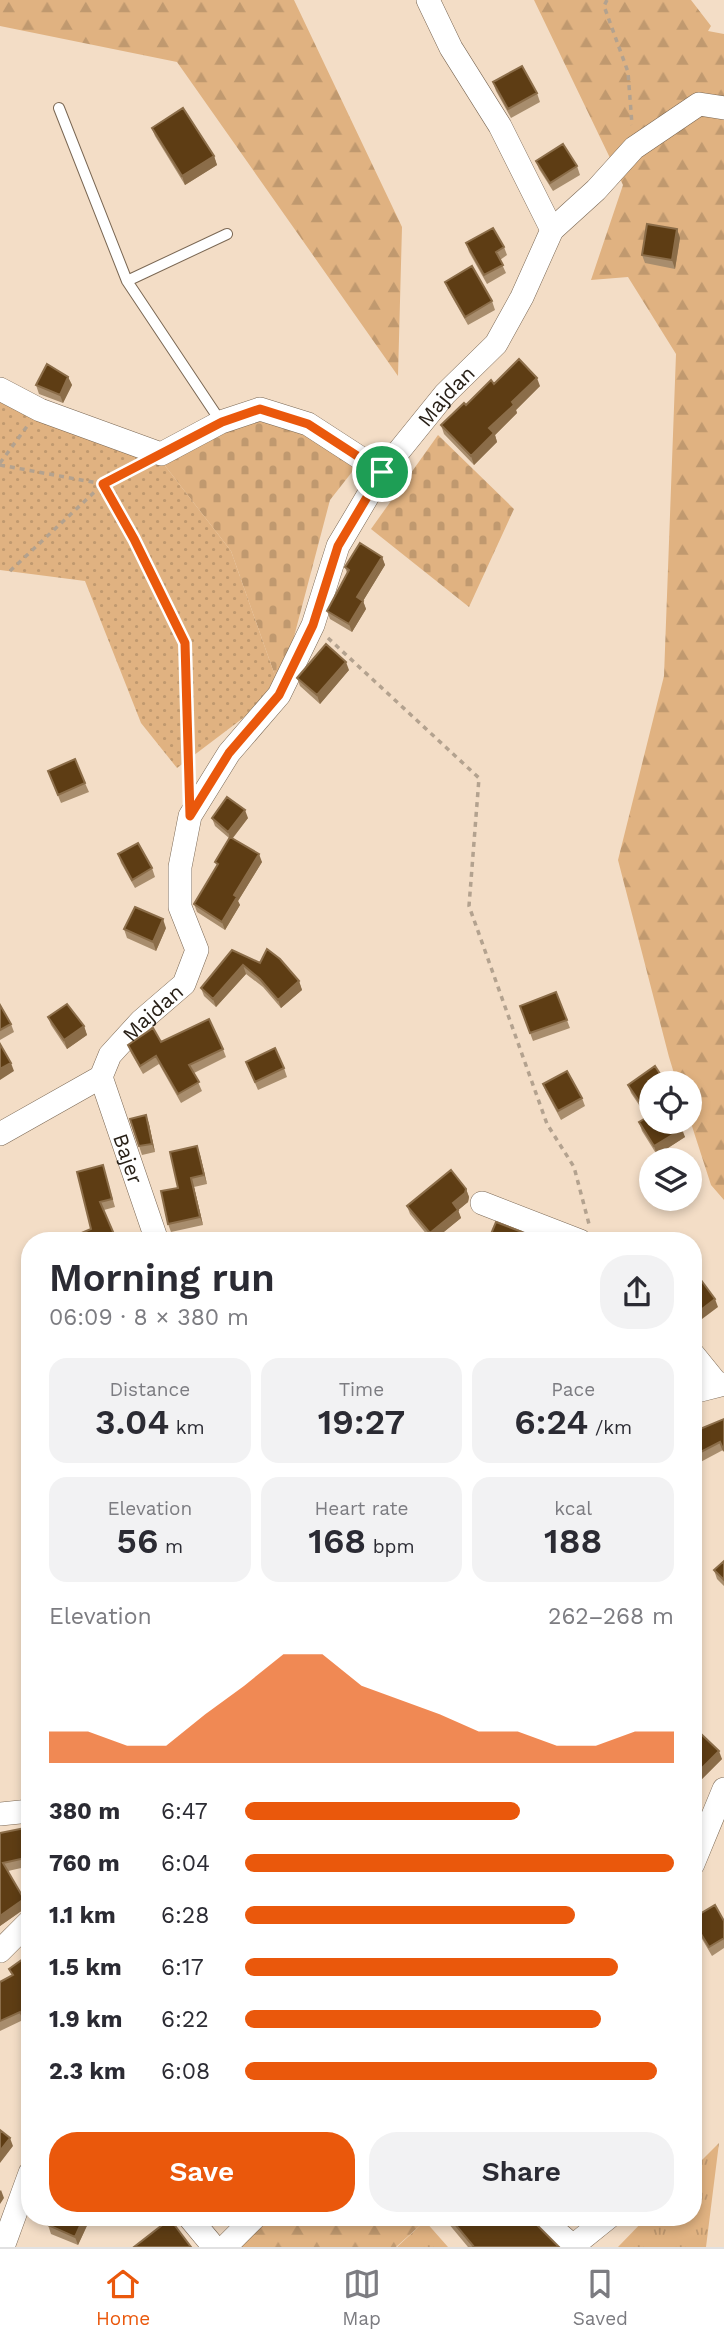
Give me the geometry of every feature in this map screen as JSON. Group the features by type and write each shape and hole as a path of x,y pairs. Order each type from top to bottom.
{"street":[{"path":"428,0 451,48 500,126 552,230"},
{"name":"Majdan","path":"101,1077 110,1055 141,1021 184,984 197,950 180,907 180,867 190,816 229,753 279,695 313,625 338,546 382,472 445,394 496,344 522,297 552,230 596,190 634,148 699,104 724,108"},
{"path":"0,389 50,414 161,454 222,422 260,409 308,424 382,472"},
{"path":"0,1134 101,1077"},
{"name":"Bajer","path":"101,1077 155,1232"},
{"path":"482,1203 575,1232"},
{"path":"702,1364 721,1384 702,1389"},
{"path":"702,1842 724,1789"},
{"path":"0,1814 21,1812"},
{"path":"0,1951 21,1930"},
{"path":"3,2247 21,2198"},
{"path":"196,2226 214,2247"},
{"path":"225,2247 246,2226"},
{"path":"550,2226 573,2246 598,2226"}],"lane":[{"path":"59,108 127,281 222,422"},
{"path":"127,281 227,234"}],"path":[{"path":"607,0 604,6 628,72 634,148"},
{"path":"0,464 50,414"},
{"path":"10,571 103,484 161,454"},
{"path":"0,464 103,484 134,539 185,643 190,816"},
{"path":"313,625 479,778 469,906 547,1124 574,1167 585,1232"}],"green space":[{"path":"0,0 294,0 402,227 398,376 177,62 0,26"},
{"path":"534,0 691,0 711,26 708,31 724,34 724,1200 711,1185 702,1157 702,1148 699,1148 695,1134 702,1134 702,1071 673,1071 618,860 664,676 676,354 628,277 591,280 623,185"},
{"path":"0,383 159,458 231,551 280,690 177,768 141,723 85,581 0,570"},
{"path":"267,411 370,449 330,500 280,690 231,551 159,458"},
{"path":"438,435 514,509 469,607 371,529"},
{"path":"719,2143 706,2247 618,2247 638,2226 702,2226 702,2160"},
{"path":"246,2226 419,2226 396,2247 225,2247"},
{"path":"420,2226 429,2226 448,2247 397,2247"}],"building":[{"path":"522,66 537,93 508,109 493,82"},
{"path":"183,108 214,156 182,176 152,128"},
{"path":"563,144 577,166 550,183 536,161"},
{"path":"647,224 677,229 672,260 642,255"},
{"path":"493,228 504,247 496,252 503,265 484,275 466,243"},
{"path":"472,266 492,301 465,317 445,282"},
{"path":"519,359 537,378 512,402 514,405 489,428 494,433 471,456 441,425 491,380 494,384"},
{"path":"47,364 68,377 60,395 36,385"},
{"path":"360,543 382,557 357,597 363,601 349,624 327,611 349,570 345,567"},
{"path":"326,644 346,662 317,695 297,678"},
{"path":"75,759 85,783 58,795 48,771"},
{"path":"227,797 245,810 228,832 212,818"},
{"path":"230,837 259,854 234,895 237,897 222,922 194,904 218,864 215,862"},
{"path":"138,843 152,868 132,880 118,854"},
{"path":"135,907 163,919 153,942 124,929"},
{"path":"267,949 280,959 299,981 278,1000 260,979 243,965 213,999 201,988 232,950 260,963"},
{"path":"556,992 567,1020 530,1033 520,1006"},
{"path":"67,1004 84,1026 64,1040 48,1017"},
{"path":"0,1005 11,1024 0,1030"},
{"path":"209,1019 223,1049 189,1065 199,1082 178,1094 156,1056 140,1066 128,1045 153,1028 161,1042"},
{"path":"0,1044 11,1063 0,1069"},
{"path":"275,1048 284,1068 255,1082 246,1062"},
{"path":"567,1071 582,1098 558,1111 543,1084"},
{"path":"639,1077 639,1101 628,1085"},
{"path":"146,1115 152,1144 139,1146 130,1119"},
{"path":"646,1134 674,1134 654,1146"},
{"path":"197,1146 204,1175 191,1178 200,1217 168,1224 161,1191 178,1188 170,1152"},
{"path":"103,1165 112,1199 100,1202 113,1232 84,1232 91,1229 77,1172"},
{"path":"451,1170 466,1189 453,1203 458,1210 431,1232 407,1206"},
{"path":"496,1222 522,1232 492,1232"},
{"path":"702,1281 715,1299 702,1309"},
{"path":"724,1419 724,1451 720,1442 702,1451 702,1428"},
{"path":"724,1561 724,1580 714,1570"},
{"path":"702,1735 719,1751 702,1768"},
{"path":"21,1829 21,1859 3,1863 21,1894 21,1901 0,1916 0,1833"},
{"path":"715,1905 724,1921 724,1938 709,1947 702,1936 702,1913"},
{"path":"21,1960 21,2014 0,2021 0,1982 13,1975 9,1969"},
{"path":"0,2130 10,2138 0,2151"},
{"path":"50,2226 80,2226 75,2237"},
{"path":"161,2226 175,2226 191,2247 134,2247"},
{"path":"456,2226 538,2226 559,2247 474,2247"}],"route":[{"path":"260,409 308,424 382,472 338,546 313,625 279,695 229,753 190,816 185,643 134,539 103,484 222,422 260,409"}]}
